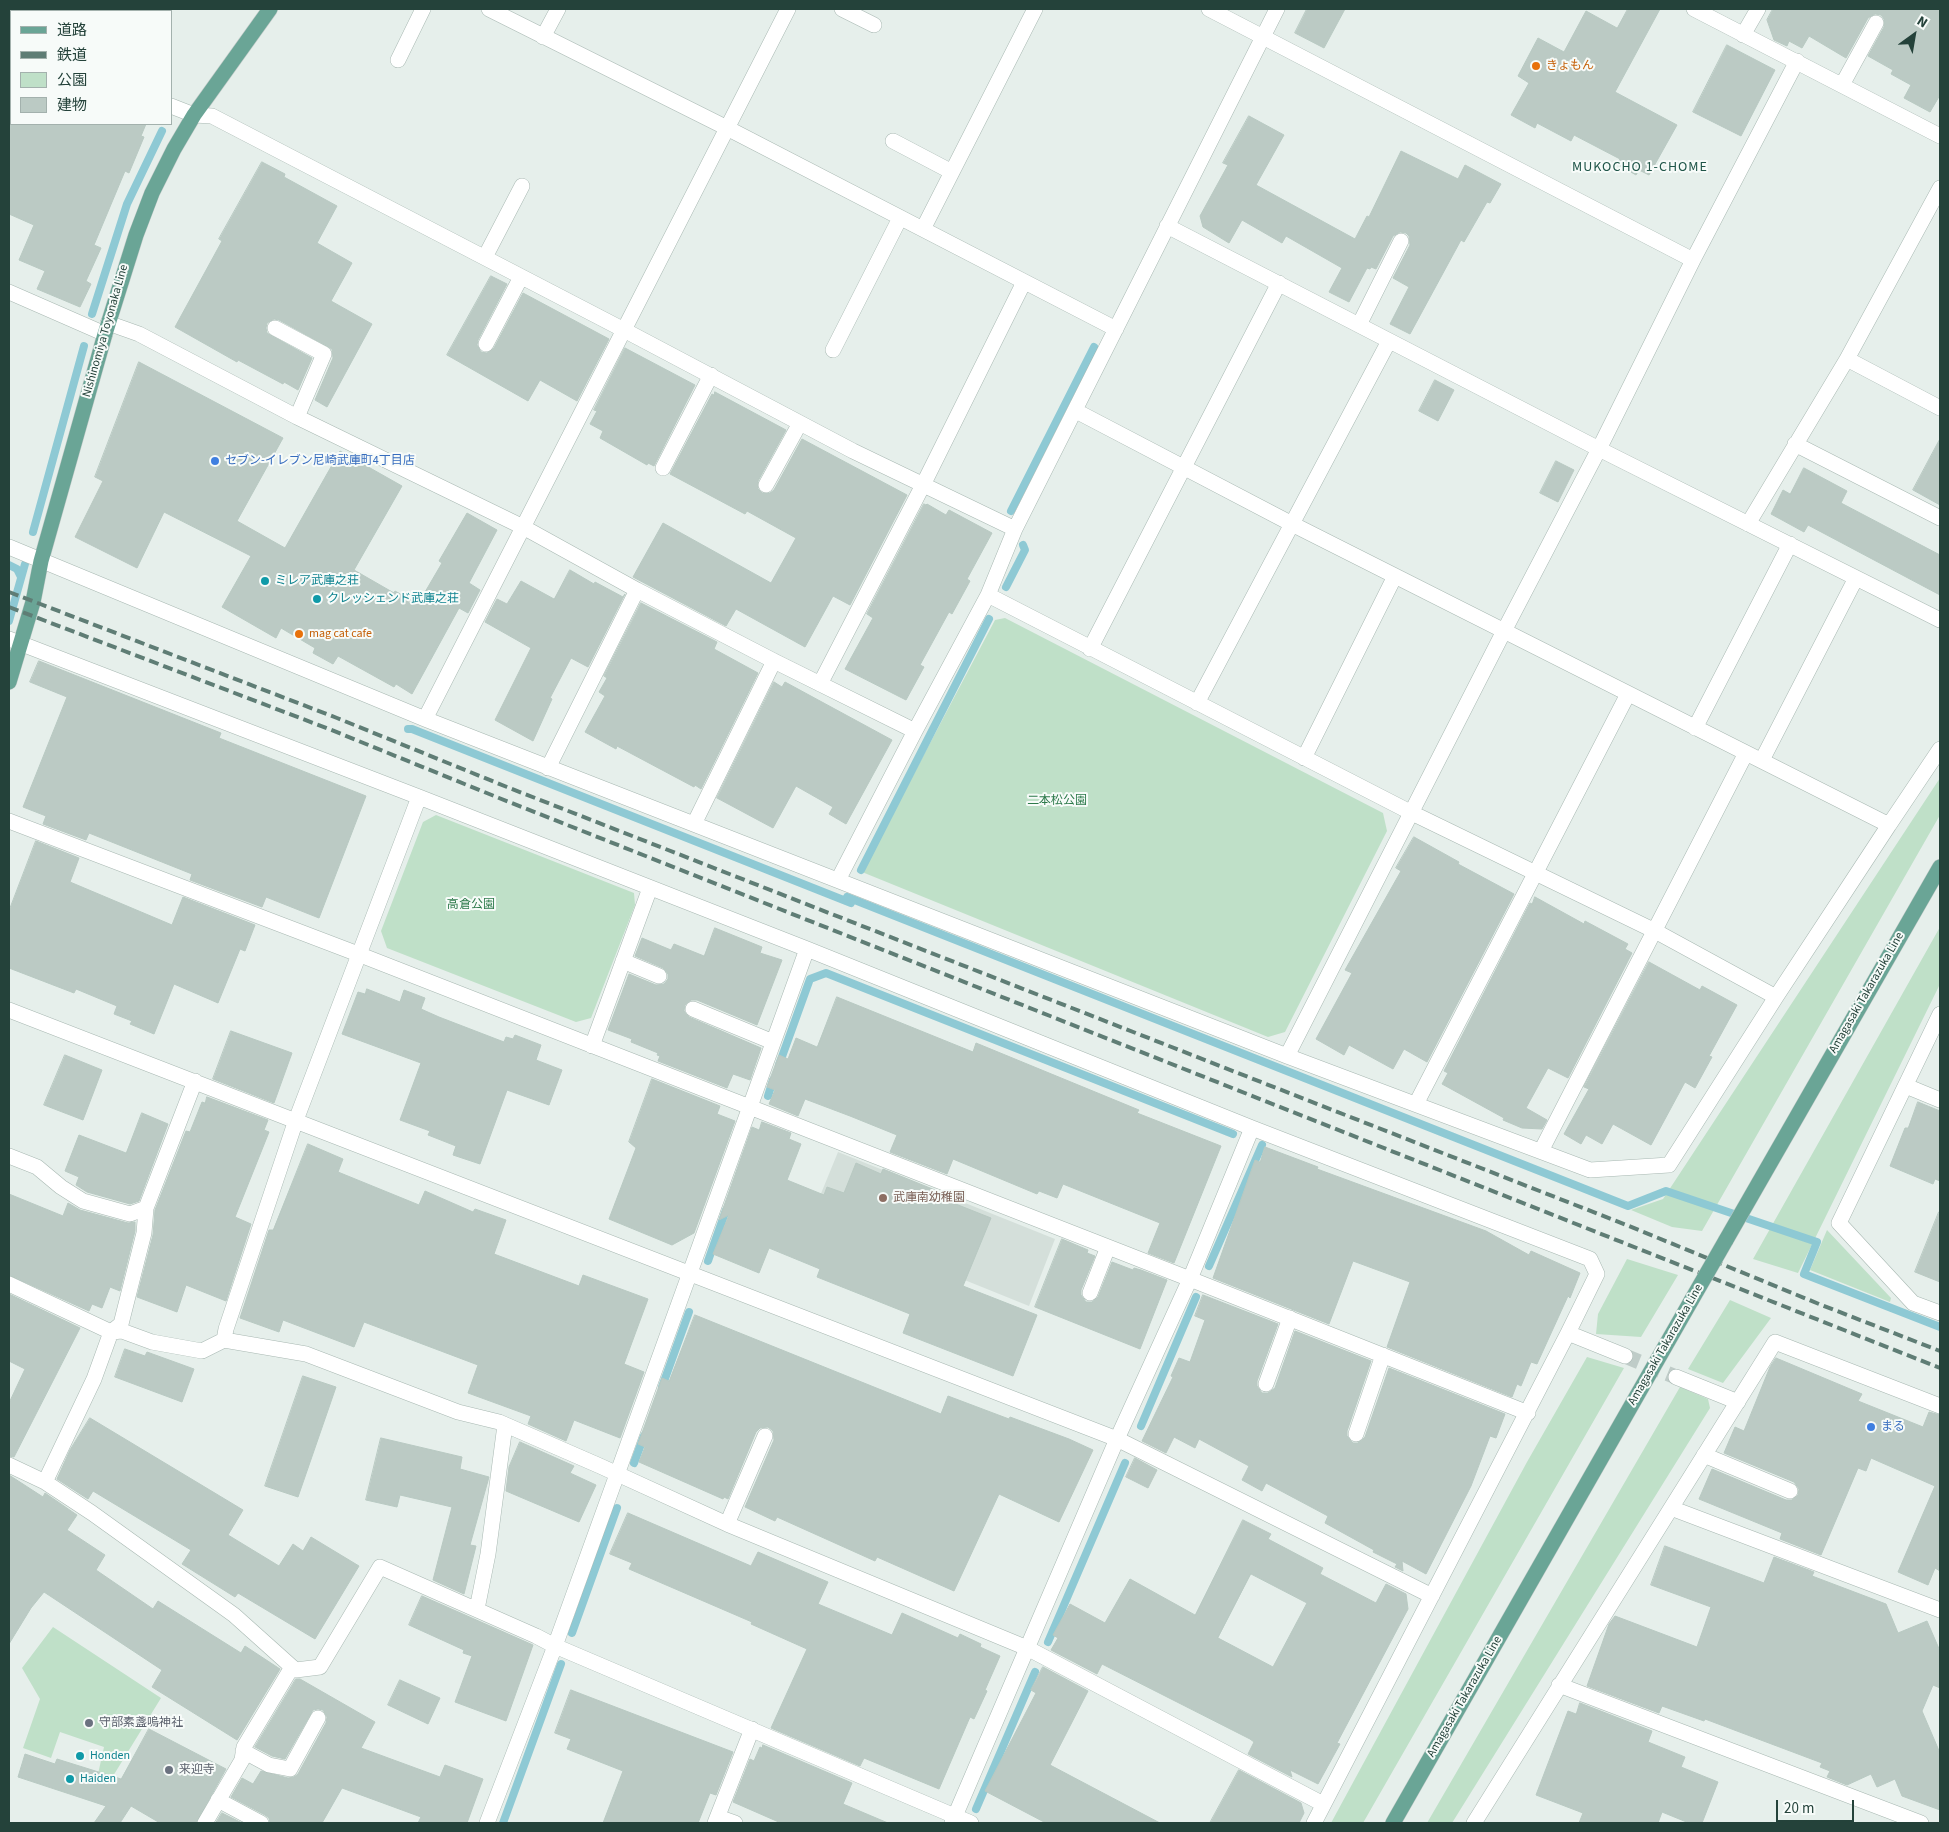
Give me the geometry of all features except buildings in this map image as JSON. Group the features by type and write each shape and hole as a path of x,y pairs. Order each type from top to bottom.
{"main road":[{"name":"Nishinomiya Toyonaka Line","path":"9,682 15,642 33,602 41,562 107,328 136,235 152,193 194,115 270,9"},
{"name":"Amagasaki Takarazuka Line","path":"1393,1823 1940,867"}],"street":[{"path":"398,60 424,9"},
{"path":"489,9 726,128 1116,329"},
{"path":"543,37 558,9"},
{"path":"424,719 788,9"},
{"path":"842,9 874,25"},
{"path":"923,229 1035,9"},
{"path":"1209,9 1693,260"},
{"path":"838,880 988,595 1015,529 1277,9"},
{"path":"1694,9 1940,136"},
{"path":"1743,35 1758,9"},
{"path":"1842,85 1876,23"},
{"path":"1287,1056 1504,631 1600,449 1693,260 1797,61"},
{"path":"172,106 194,115 212,116 854,451 1015,529"},
{"path":"893,141 952,172"},
{"path":"485,257 522,186"},
{"path":"1748,524 1847,359 1940,188"},
{"path":"833,350 900,218"},
{"path":"1168,226 1600,449 1940,620"},
{"path":"1359,325 1402,241"},
{"path":"486,344 521,277"},
{"path":"820,684 923,485 1024,282"},
{"path":"1090,649 1279,283"},
{"path":"9,292 107,328 138,334 297,417 523,527 636,590 915,731"},
{"path":"275,328 324,354 297,417"},
{"path":"1197,704 1389,341"},
{"path":"1847,359 1940,408"},
{"path":"663,468 711,375"},
{"path":"1076,411 1185,466 1292,524 1890,825"},
{"path":"766,485 800,422"},
{"path":"1795,444 1940,518"},
{"path":"1696,728 1790,544"},
{"path":"9,547 41,562 548,768 1287,1056 1590,1170 1669,1166 1776,997 1940,749"},
{"path":"1304,758 1396,576"},
{"path":"1762,760 1856,578"},
{"path":"548,768 636,590"},
{"path":"988,595 1412,813 1654,930 1776,997"},
{"path":"15,642 419,797 1252,1128 1590,1259 1597,1274 1528,1413 1314,1823"},
{"path":"694,824 774,661"},
{"path":"1416,1104 1628,694"},
{"path":"1541,1151 1746,752"},
{"path":"224,1340 226,1329 296,1120 419,797"},
{"path":"9,821 358,954 748,1108 1290,1318 1528,1413"},
{"path":"592,1046 650,888"},
{"path":"487,1823 555,1646 748,1108 807,950"},
{"path":"623,961 659,976"},
{"path":"693,1009 773,1042"},
{"path":"9,1010 1117,1439 1432,1596"},
{"path":"1940,1014 1839,1223 1913,1303 1940,1313"},
{"path":"45,1482 94,1379 111,1332 121,1324 144,1233 146,1208 196,1081"},
{"path":"1906,1086 1940,1100"},
{"path":"954,1819 1117,1439 1190,1279 1252,1128"},
{"path":"9,1156 37,1167 61,1188 84,1200 130,1214 146,1208"},
{"path":"1090,1293 1108,1247"},
{"path":"9,1284 111,1332 122,1331 152,1342 202,1352 224,1340 306,1354 458,1412 505,1425 726,1524 1027,1648 1324,1804"},
{"path":"1266,1384 1290,1318"},
{"path":"1568,1333 1625,1356"},
{"path":"1474,1823 1775,1342 1940,1406"},
{"path":"1356,1434 1383,1355"},
{"path":"1676,1377 1738,1402"},
{"path":"477,1610 488,1554 505,1425"},
{"path":"726,1524 764,1436"},
{"path":"1704,1455 1790,1490"},
{"path":"9,1465 45,1482 92,1513 234,1615 296,1670 320,1667 380,1567 555,1646 752,1729 954,1819 971,1823"},
{"path":"1671,1508 1940,1610"},
{"path":"205,1823 242,1760 243,1752 292,1667"},
{"path":"1559,1685 1921,1823"},
{"path":"243,1752 269,1766 290,1769 318,1718"},
{"path":"735,1823 716,1820 752,1729"},
{"path":"218,1800 261,1823"}],"shaded area":[{"path":"838,1152 1055,1239 1029,1306 811,1218"}],"green space":[{"name":"二本松公園","path":"1005,618 1383,813 1387,831 1285,1032 1268,1037 862,872 995,620"},
{"path":"1940,778 1940,815 1702,1231 1672,1227 1631,1210 1663,1199"},
{"name":"高倉公園","path":"436,815 634,893 635,905 591,1018 576,1022 387,948 381,931 423,822"},
{"path":"1940,927 1940,984 1798,1273 1753,1259"},
{"path":"1827,1230 1891,1298 1890,1302 1810,1270"},
{"path":"1627,1259 1678,1275 1641,1337 1596,1334 1598,1314"},
{"path":"1730,1300 1771,1318 1723,1383 1688,1369"},
{"path":"1587,1357 1624,1368 1363,1823 1331,1823 1527,1462"},
{"path":"1680,1387 1708,1399 1710,1408 1452,1823 1427,1823"},
{"name":"守部素盞嗚神社","path":"53,1627 161,1698 102,1794 94,1792 104,1747 60,1732 51,1758 23,1748 40,1699 22,1668"}],"waterway":[{"path":"92,314 127,204 162,131"},
{"path":"33,532 84,346"},
{"path":"1011,511 1094,347"},
{"path":"1006,587 1025,550 1023,545"},
{"path":"9,621 25,564"},
{"path":"9,565 17,569 21,577"},
{"path":"861,870 989,619"},
{"path":"408,729 851,903"},
{"path":"847,897 1628,1206 1666,1191 1817,1242 1804,1274 1940,1327"},
{"path":"779,1065 810,979 826,973 1233,1134"},
{"path":"768,1096 773,1080"},
{"path":"1209,1266 1262,1145"},
{"path":"708,1261 726,1210"},
{"path":"1141,1426 1196,1297"},
{"path":"662,1387 689,1312"},
{"path":"634,1463 644,1436"},
{"path":"1048,1642 1125,1463"},
{"path":"572,1633 617,1508"},
{"path":"503,1823 561,1664"},
{"path":"976,1809 1035,1672"}],"tunnel":[{"path":"1625,1356 1676,1377"}],"railway":[{"path":"9,592 337,718 507,787 1629,1226 1819,1304 1940,1351"},
{"path":"9,607 329,729 1940,1368"}],"place":[{"name":"きょもん","path":"1536,66"},
{"name":"セブン-イレブン尼崎武庫町4丁目店","path":"215,461"},
{"name":"ミレア武庫之荘","path":"265,581"},
{"name":"クレッシェンド武庫之荘","path":"317,599"},
{"name":"mag cat cafe","path":"299,634"},
{"name":"武庫南幼稚園","path":"883,1198"},
{"name":"まる","path":"1871,1427"},
{"name":"守部素盞嗚神社","path":"89,1723"},
{"name":"Honden","path":"80,1756"},
{"name":"来迎寺","path":"169,1770"},
{"name":"Haiden","path":"70,1779"}],"district":[{"name":"MUKOCHO 1-CHOME","path":"1640,168"}]}
